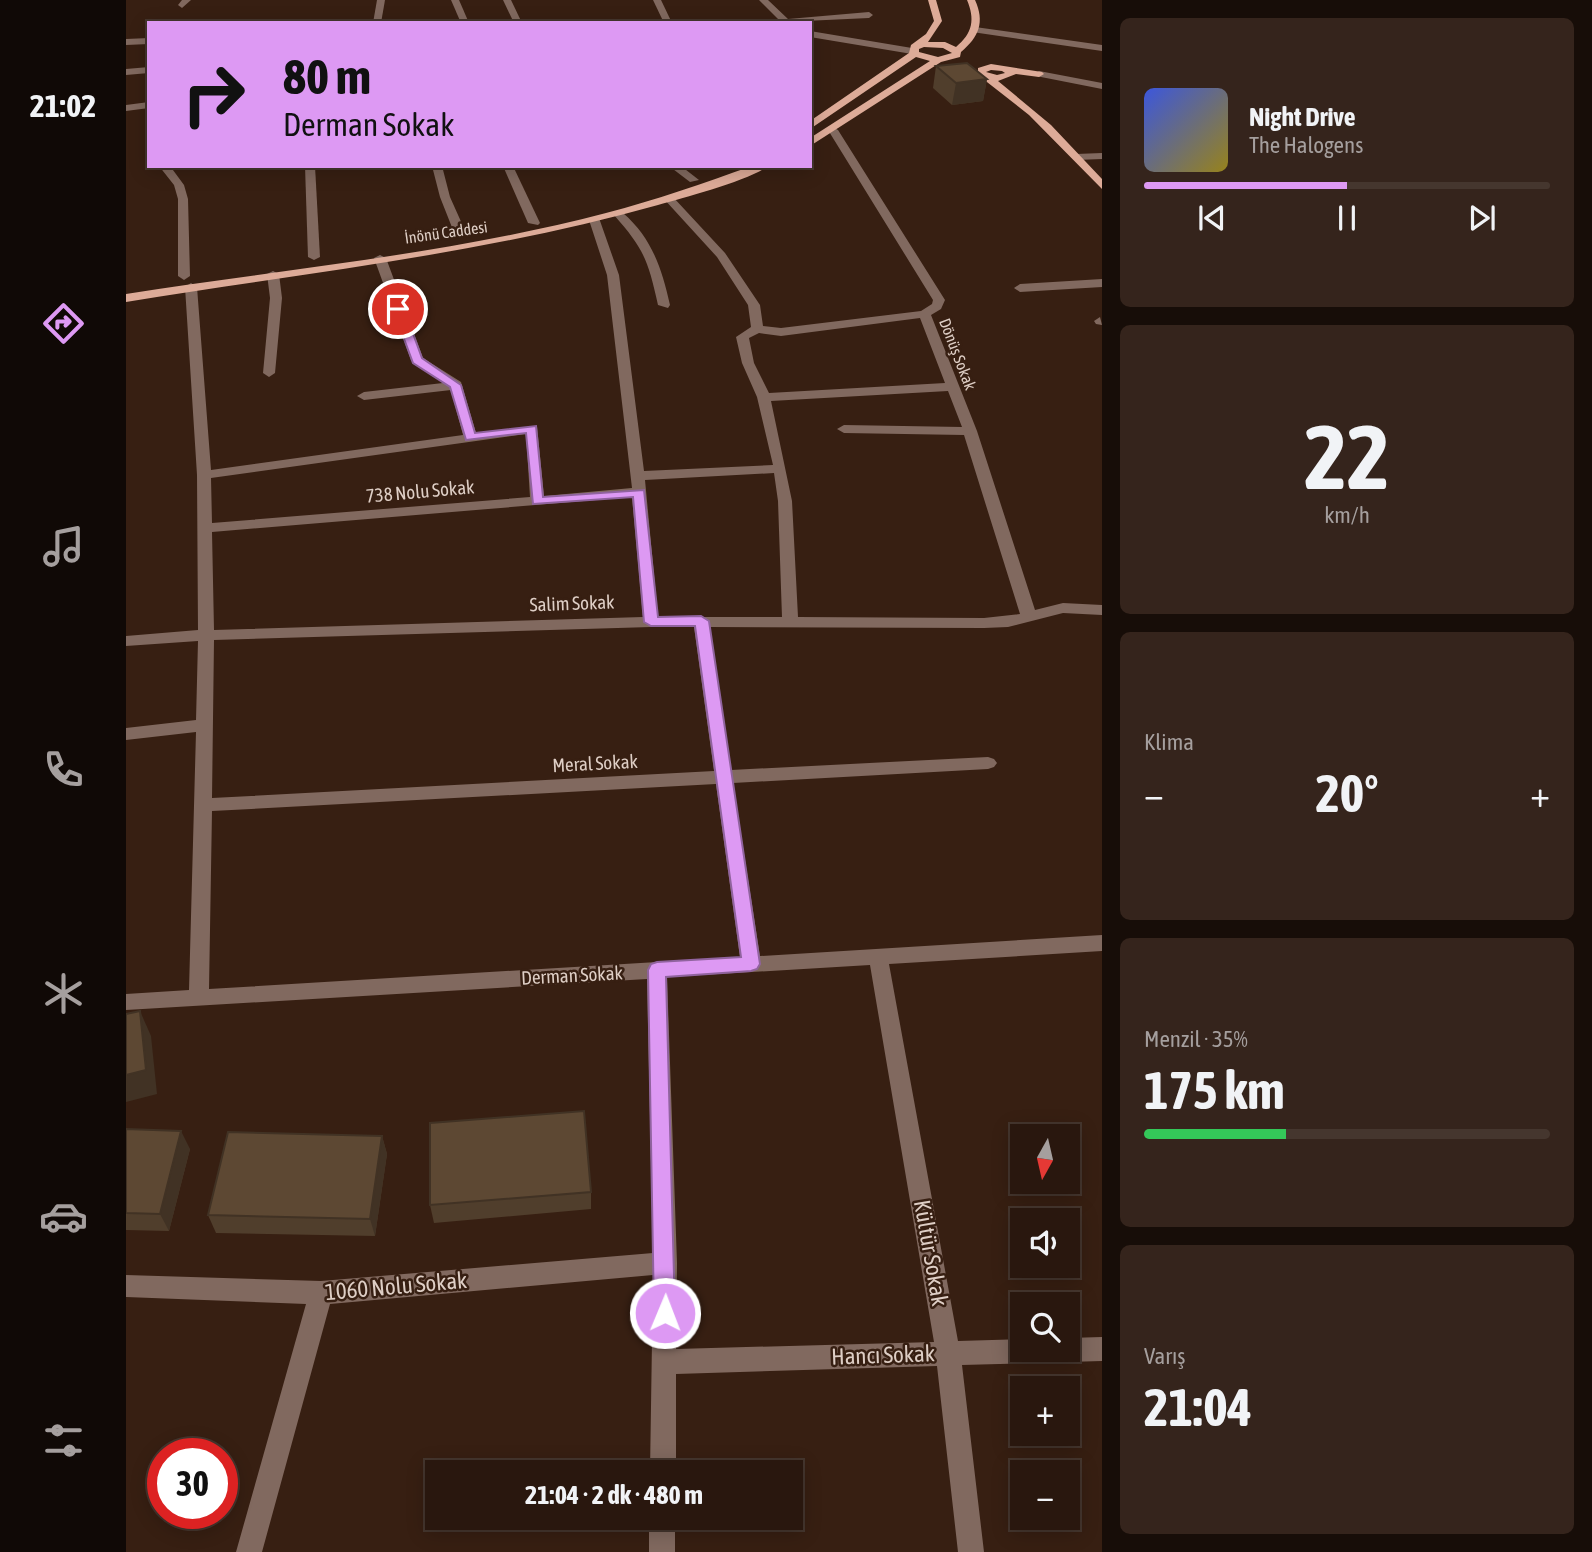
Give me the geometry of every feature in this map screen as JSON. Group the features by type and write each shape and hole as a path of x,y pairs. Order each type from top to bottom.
{"main road":[{"path":"812,125 930,36 938,21 932,0"},
{"path":"970,62 977,11 971,0"},
{"path":"970,62 973,35"},
{"path":"914,50 938,44 970,62 1006,89 1102,186"},
{"path":"914,50 941,60 996,67 1008,74"},
{"path":"812,142 941,60"},
{"path":"970,62 1008,74 1040,75"},
{"path":"1006,89 1008,74"},
{"name":"İnönü Caddesi","path":"368,249 534,223 617,204 727,168"},
{"name":"İnönü Caddesi","path":"126,287 273,274 512,239 619,215 757,168"},
{"name":"İnönü Caddesi","path":"126,298 188,282 327,255"}],"street":[{"path":"377,21 380,0"},
{"path":"455,0 464,21"},
{"path":"507,0 517,21"},
{"path":"657,0 667,21"},
{"path":"762,0 785,21 869,15"},
{"path":"812,34 848,43 914,50"},
{"path":"973,35 1102,48"},
{"path":"126,42 147,41"},
{"path":"126,72 147,70"},
{"path":"1040,75 1102,86"},
{"path":"126,108 147,105"},
{"name":"Dönüş Sokak","path":"833,130 937,296 939,304 924,314 970,431 1029,616"},
{"path":"1076,157 1102,156"},
{"path":"166,168 179,185 183,199 204,475 206,635 199,997"},
{"path":"310,168 314,257"},
{"path":"438,168 445,197 461,235"},
{"path":"509,168 534,223"},
{"path":"677,168 694,180"},
{"path":"669,199 701,230 721,255 754,305 757,329"},
{"path":"619,215 636,228 645,242 659,279 664,305"},
{"path":"595,220 613,275 638,476 651,622"},
{"path":"380,258 417,360 456,385 470,437"},
{"path":"269,373 276,298 273,274"},
{"path":"1020,288 1102,283"},
{"path":"790,622 785,501 780,469 764,397 743,348 742,337 757,329 781,332 924,314"},
{"path":"364,396 456,385"},
{"path":"764,397 952,387"},
{"path":"204,475 532,429 537,501"},
{"path":"845,429 970,431"},
{"path":"638,476 780,469"},
{"name":"738 Nolu Sokak","path":"205,528 639,492"},
{"name":"Salim Sokak","path":"126,641 206,635 651,622 984,623 1063,608 1102,610"},
{"path":"701,621 751,964"},
{"path":"126,734 205,725"},
{"name":"Meral Sokak","path":"203,805 988,763"},
{"name":"Derman Sokak","path":"126,1002 1102,943"},
{"name":"Kültür Sokak","path":"878,956 948,1353 971,1552"},
{"path":"657,970 665,1263 663,1460"},
{"name":"1060 Nolu Sokak","path":"126,1286 321,1293 665,1263"},
{"path":"249,1552 321,1293"},
{"name":"Hancı Sokak","path":"664,1362 1102,1349"},
{"path":"662,1530 662,1552"}],"building":[{"path":"967,63 987,79 956,83 936,66"},
{"path":"140,1011 146,1070 126,1075 126,1014"},
{"path":"584,1111 591,1192 430,1205 430,1123"},
{"path":"126,1129 181,1131 160,1214 126,1213"},
{"path":"228,1132 382,1136 370,1219 208,1215"}],"route":[{"path":"398,309 417,360 456,385 470,437 532,429 537,501 639,492 651,622 701,621 751,964 657,970 665,1313"}]}
